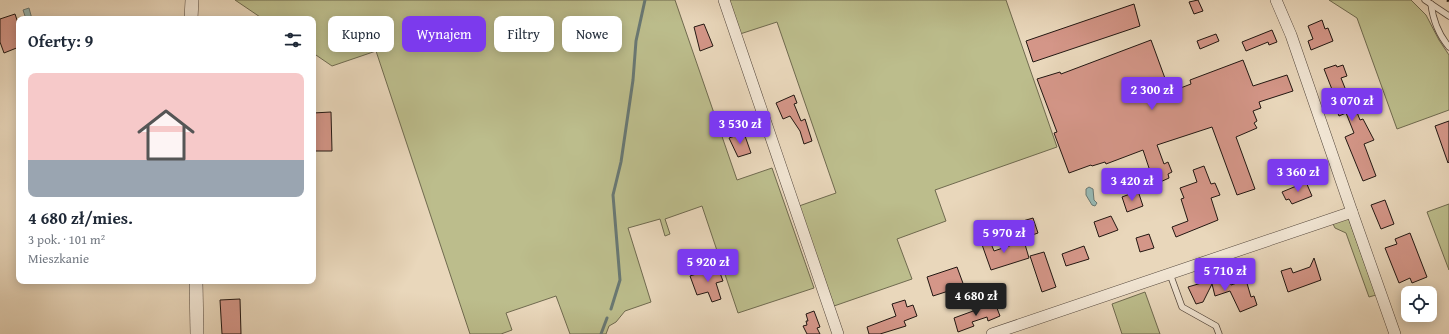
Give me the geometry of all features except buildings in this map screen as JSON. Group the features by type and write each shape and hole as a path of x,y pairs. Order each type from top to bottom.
{"street":[{"path":"191,16 192,0"},
{"path":"724,0 838,334"},
{"path":"1276,0 1291,34 1395,334"},
{"path":"992,334 1352,212"},
{"path":"196,284 197,334"}],"lane":[{"path":"1425,0 1449,16"},
{"path":"1432,4 1433,16 1441,38 1449,47"},
{"path":"1170,274 1182,307 1216,326 1219,334"}],"green space":[{"path":"235,0 675,0 737,180 772,168 814,288 738,313 702,206 665,219 670,234 665,236 660,219 628,228 651,302 625,311 616,322 609,326 606,334 570,334 556,296 506,313 512,330 501,334 470,334 376,52 394,52 394,16 328,16 328,52 373,52 332,66 316,55 316,16 259,16"},
{"path":"728,0 1006,0 1057,147 935,190 946,221 897,239 912,279 834,306 799,206 836,193 777,22 740,34"},
{"path":"1329,0 1411,0 1426,15 1449,55 1449,110 1397,129 1357,18"},
{"path":"1449,204 1449,270 1427,212"},
{"path":"1348,217 1376,295 1369,297 1346,233 1335,228 1333,224"},
{"path":"1145,292 1160,334 1122,334 1112,304"}],"water":[{"path":"29,8 31,16 25,16 23,10"},
{"path":"1089,187 1093,189 1094,200 1097,203 1095,206 1092,205 1086,195 1086,189"}],"waterway":[{"path":"611,309 620,280 613,195 621,162 633,80 636,41 645,0"},
{"path":"601,334 607,318"}]}
